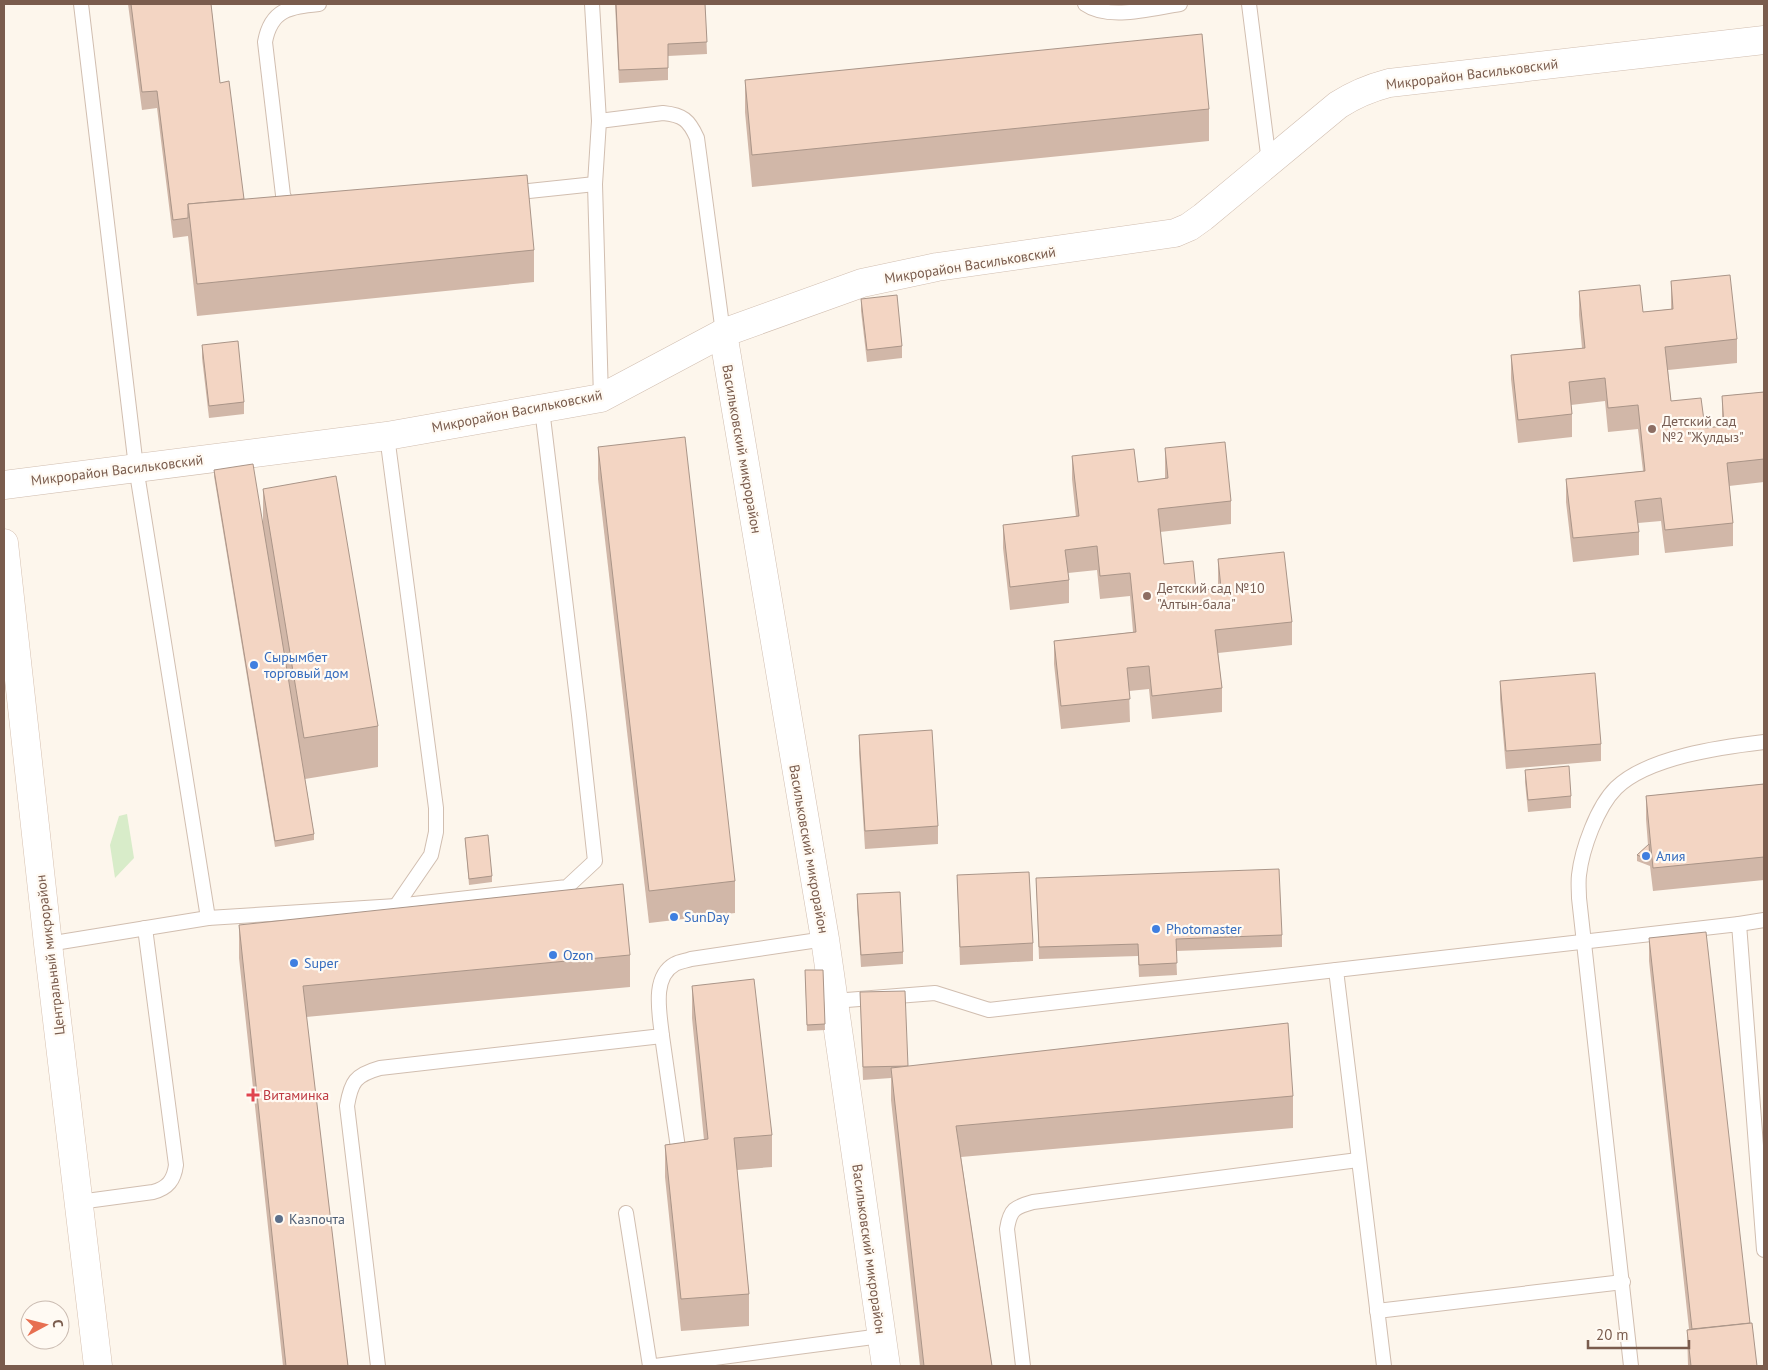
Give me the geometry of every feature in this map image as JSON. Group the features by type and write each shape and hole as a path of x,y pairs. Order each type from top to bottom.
{"street":[{"name":"Микрорайон Васильковский","path":"4,485 387,436 601,398 723,333 862,283 937,267 1175,233 1189,227 1203,217 1338,105 1353,95 1371,88 1389,83 1764,40"},
{"name":"Васильковский микрорайон","path":"723,333 834,1001 886,1366"},
{"name":"Центральный микрорайон","path":"4,543 48,944 98,1366"}],"lane":[{"path":"81,4 136,467 208,918"},
{"path":"308,214 294,210 287,204 283,195 265,42 267,28 274,17 286,10 299,6 319,4"},
{"path":"592,4 599,121 595,184 601,398"},
{"path":"1085,4 1100,10 1117,13 1180,4"},
{"path":"1249,4 1269,162"},
{"path":"599,121 663,113 674,114 684,118 692,127 696,138 723,333"},
{"path":"498,195 595,184"},
{"path":"48,944 208,918 396,906 567,887 595,861 580,715 542,409"},
{"path":"387,436 436,808 436,832 431,855 396,906"},
{"path":"1631,1366 1579,898 1579,875 1591,830 1602,808 1616,789 1628,779 1654,766 1684,756 1716,748 1764,742"},
{"path":"834,1001 934,993 989,1010 1764,920"},
{"path":"1739,924 1764,1250"},
{"path":"79,1202 162,1190 175,1176 176,1165 145,928"},
{"path":"678,1148 662,1036 659,998 660,984 666,972 675,964 690,959 824,939"},
{"path":"1336,970 1384,1366"},
{"path":"378,1366 347,1106 350,1090 356,1079 366,1072 380,1068 662,1036"},
{"path":"1023,1366 1008,1229 1009,1218 1014,1209 1033,1202 1358,1160"},
{"path":"626,1212 650,1366"},
{"path":"1377,1311 1623,1282"},
{"path":"655,1366 881,1336"}],"green space":[{"path":"127,814 134,858 115,878 110,845 119,816"}],"building":[{"path":"131,4 211,4 220,83 229,81 244,199 188,204 188,218 173,220 157,91 142,92"},
{"path":"616,4 705,4 707,42 668,44 668,68 619,70"},
{"path":"1202,34 1209,109 752,155 745,80"},
{"path":"527,175 534,250 197,284 188,204"},
{"name":"Детский сад №2 \"Жулдыз\"","path":"1730,275 1737,339 1665,347 1671,401 1701,398 1705,428 1724,426 1722,396 1764,392 1764,459 1727,463 1733,523 1665,530 1661,498 1635,501 1639,532 1573,538 1566,479 1645,471 1638,405 1608,408 1605,378 1569,382 1572,414 1518,420 1511,355 1585,348 1579,291 1640,285 1643,312 1673,309 1671,281"},
{"path":"897,295 902,346 867,350 861,299"},
{"path":"238,341 244,402 209,406 202,345"},
{"path":"685,437 735,881 649,891 598,447"},
{"path":"1225,442 1231,501 1158,509 1164,564 1193,561 1196,591 1221,588 1218,559 1284,552 1292,622 1215,630 1222,688 1152,696 1149,666 1127,668 1130,699 1061,706 1054,641 1136,632 1130,573 1100,576 1097,546 1065,550 1069,580 1010,587 1003,525 1079,516 1072,456 1134,449 1138,482 1168,478 1165,448"},
{"path":"253,464 314,834 275,841 214,470"},
{"path":"336,476 378,726 304,738 263,489"},
{"path":"1595,673 1601,744 1506,751 1500,681"},
{"path":"932,730 938,826 865,831 859,735"},
{"path":"1569,766 1571,796 1528,800 1525,770"},
{"path":"1764,784 1764,857 1653,868 1646,796"},
{"path":"488,835 492,876 469,879 465,838"},
{"path":"1649,844 1650,860 1637,855"},
{"path":"1279,869 1282,935 1176,939 1177,963 1139,965 1138,944 1039,947 1036,878"},
{"path":"1029,872 1033,943 960,947 957,875"},
{"path":"623,884 630,955 303,986 348,1366 286,1366 239,925"},
{"path":"900,892 903,952 861,955 857,894"},
{"path":"1706,932 1750,1323 1692,1329 1649,938"},
{"path":"805,970 823,970 825,1024 807,1025"},
{"path":"754,979 772,1135 734,1138 749,1294 681,1299 665,1145 708,1139 692,986"},
{"path":"905,991 908,1066 863,1067 860,992"},
{"path":"1288,1023 1293,1096 956,1126 992,1366 924,1366 891,1068"},
{"path":"1752,1323 1757,1366 1691,1366 1687,1330"}],"place":[{"name":"Детский сад №2 \"Жулдыз\"","path":"1652,429"},
{"name":"Детский сад №10 \"Алтын-бала\"","path":"1147,596"},
{"name":"Сырымбет торговый дом","path":"254,665"},
{"name":"Алия","path":"1646,856"},
{"name":"SunDay","path":"674,917"},
{"name":"Photomaster","path":"1156,929"},
{"name":"Ozon","path":"553,955"},
{"name":"Super","path":"294,963"},
{"name":"Витаминка","path":"253,1095"},
{"name":"Казпочта","path":"279,1219"}]}
